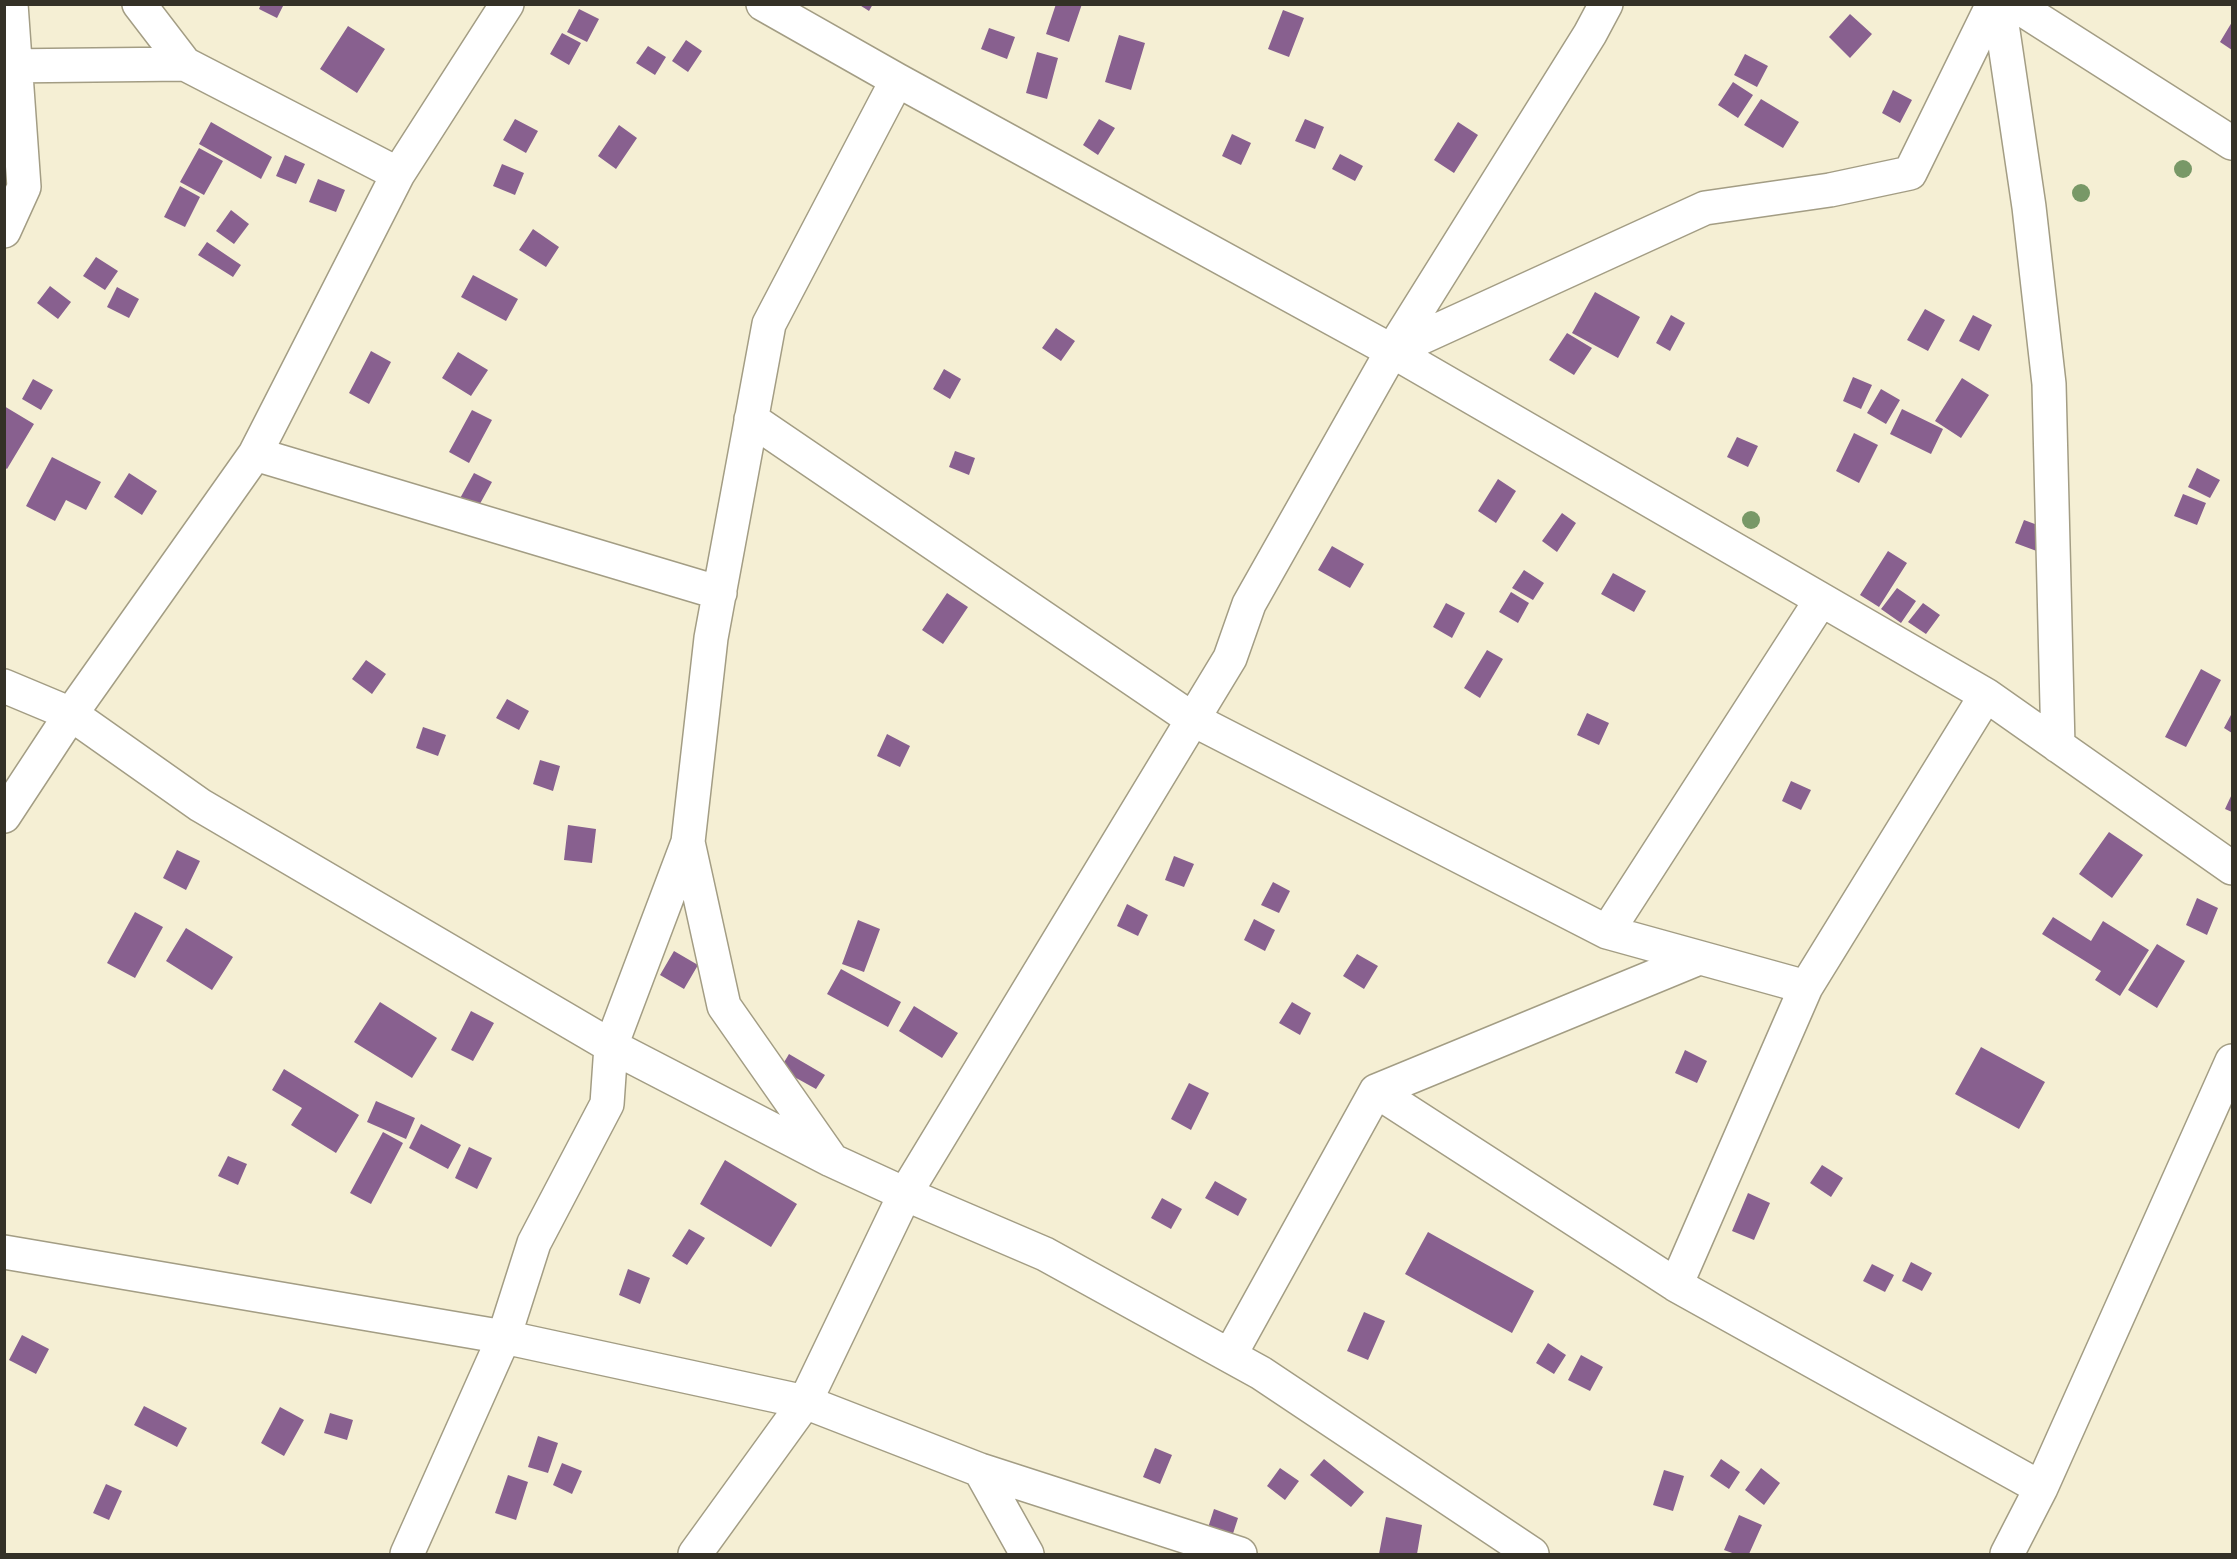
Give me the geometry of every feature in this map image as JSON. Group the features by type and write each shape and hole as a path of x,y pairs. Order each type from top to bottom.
{"street":[{"path":"4,231 24,187 10,66 11,4"},
{"path":"139,4 184,64 398,174"},
{"path":"4,816 71,714 255,454 398,174 507,4"},
{"path":"763,4 897,80 1392,351 1986,695 2232,868"},
{"path":"695,1554 805,1402 905,1194 1230,658 1249,604 1392,351 1590,34 1606,4"},
{"path":"1392,351 1705,208 1830,190 1910,173 1993,4"},
{"path":"1999,4 2029,207 2049,384 2058,746"},
{"path":"2014,4 2232,143"},
{"path":"10,66 184,64"},
{"path":"406,1554 504,1337 534,1244 607,1104 610,1046 688,842 711,638 769,324 897,80"},
{"path":"751,419 1192,720 1607,932 1806,987"},
{"path":"255,454 720,593"},
{"path":"1607,932 1821,600"},
{"path":"4,686 71,714 200,805 610,1046 831,1160 1045,1254 1261,1372 1532,1554"},
{"path":"1676,1285 1806,987 1986,695"},
{"path":"688,842 724,1006 831,1160"},
{"path":"1230,1355 1376,1091 1699,958"},
{"path":"2007,1554 2041,1488 2232,1061"},
{"path":"1376,1091 1676,1285 2041,1488"},
{"path":"4,1252 504,1337 805,1402 980,1470 1240,1554"},
{"path":"980,1470 1027,1554"}],"building":[{"path":"261,4 284,4 277,18 259,9"},
{"path":"858,4 873,4 869,11"},
{"path":"1056,4 1082,4 1069,42 1046,34"},
{"path":"579,9 599,19 587,42 567,32"},
{"path":"1283,10 1304,18 1289,57 1268,49"},
{"path":"1850,14 1872,34 1850,58 1829,37"},
{"path":"2232,22 2232,50 2220,42"},
{"path":"348,26 385,49 357,93 320,69"},
{"path":"989,28 1015,37 1007,59 981,49"},
{"path":"562,33 581,43 569,65 550,54"},
{"path":"1119,35 1145,43 1131,90 1105,82"},
{"path":"686,40 702,51 688,72 672,61"},
{"path":"648,46 666,57 655,75 636,63"},
{"path":"1037,52 1058,58 1047,99 1026,93"},
{"path":"1745,54 1768,66 1757,87 1734,75"},
{"path":"1733,82 1753,95 1738,118 1718,105"},
{"path":"1893,90 1912,100 1900,123 1882,113"},
{"path":"1761,99 1799,122 1783,148 1744,125"},
{"path":"515,119 538,131 526,153 503,140"},
{"path":"1099,119 1115,128 1098,155 1083,145"},
{"path":"1305,119 1324,127 1315,149 1295,141"},
{"path":"211,122 272,157 261,179 199,144"},
{"path":"1458,122 1478,135 1454,173 1434,160"},
{"path":"619,125 637,138 616,169 598,156"},
{"path":"1232,134 1251,143 1241,165 1222,156"},
{"path":"199,148 223,161 204,195 180,182"},
{"path":"1340,154 1363,166 1355,181 1332,169"},
{"path":"285,155 305,164 296,184 276,176"},
{"path":"502,164 524,173 515,195 493,186"},
{"path":"318,179 345,190 336,212 309,202"},
{"path":"180,186 200,197 185,227 164,217"},
{"path":"231,210 249,224 234,244 216,231"},
{"path":"533,229 559,247 546,267 519,250"},
{"path":"207,242 241,265 233,277 198,255"},
{"path":"96,257 118,271 105,290 83,276"},
{"path":"473,275 518,299 506,321 461,297"},
{"path":"50,286 71,302 58,319 37,303"},
{"path":"117,287 139,299 129,318 107,307"},
{"path":"1595,292 1640,317 1618,358 1572,333"},
{"path":"1925,309 1945,320 1928,351 1907,340"},
{"path":"1671,315 1685,323 1670,351 1656,343"},
{"path":"1973,315 1992,325 1979,351 1959,341"},
{"path":"1056,328 1075,341 1061,361 1042,348"},
{"path":"1567,333 1592,348 1574,375 1549,360"},
{"path":"371,351 391,362 369,404 349,393"},
{"path":"458,352 488,370 471,396 442,378"},
{"path":"944,369 961,379 950,399 933,389"},
{"path":"1853,377 1872,385 1861,409 1843,401"},
{"path":"1962,378 1989,395 1961,438 1935,421"},
{"path":"33,379 53,390 41,410 22,399"},
{"path":"1881,389 1900,400 1886,424 1867,413"},
{"path":"4,406 34,424 7,469 4,467"},
{"path":"1902,409 1943,429 1931,454 1890,434"},
{"path":"472,410 492,420 469,463 449,452"},
{"path":"1854,433 1878,445 1859,483 1836,471"},
{"path":"1737,437 1758,446 1748,467 1727,457"},
{"path":"955,451 975,458 969,475 949,467"},
{"path":"52,457 101,482 86,510 66,500 55,521 26,506"},
{"path":"2197,468 2220,480 2210,498 2188,487"},
{"path":"129,473 157,491 142,515 114,497"},
{"path":"474,473 492,482 476,511 458,502"},
{"path":"1498,479 1516,491 1496,523 1478,511"},
{"path":"2183,494 2206,503 2197,525 2174,516"},
{"path":"1562,513 1576,523 1557,552 1542,541"},
{"path":"2024,520 2051,530 2042,553 2015,543"},
{"path":"1332,546 1364,564 1350,588 1318,570"},
{"path":"1888,551 1907,563 1879,607 1860,595"},
{"path":"1524,570 1544,583 1533,600 1512,588"},
{"path":"1613,573 1646,591 1634,612 1601,594"},
{"path":"1897,588 1916,601 1901,623 1881,609"},
{"path":"1511,592 1529,603 1518,623 1499,612"},
{"path":"947,593 968,607 943,644 922,630"},
{"path":"1446,603 1465,613 1452,638 1433,627"},
{"path":"1923,603 1940,615 1926,634 1908,622"},
{"path":"1487,650 1503,659 1480,698 1464,688"},
{"path":"366,660 386,674 372,694 352,679"},
{"path":"2201,669 2221,680 2186,747 2165,737"},
{"path":"507,699 529,711 519,730 496,718"},
{"path":"1587,713 1609,723 1599,745 1577,735"},
{"path":"2232,713 2232,733 2224,728"},
{"path":"423,727 446,735 438,756 416,748"},
{"path":"887,734 910,746 900,767 877,756"},
{"path":"540,760 560,766 553,791 533,784"},
{"path":"1791,781 1811,790 1801,810 1782,801"},
{"path":"2232,794 2232,812 2225,809"},
{"path":"568,825 596,829 592,863 564,860"},
{"path":"2109,832 2143,855 2112,898 2079,874"},
{"path":"177,850 200,861 186,890 163,878"},
{"path":"1174,856 1194,864 1184,887 1165,880"},
{"path":"1273,882 1290,891 1279,913 1261,905"},
{"path":"2197,898 2218,908 2207,935 2186,925"},
{"path":"1127,904 1148,915 1138,936 1117,926"},
{"path":"135,912 163,927 135,978 107,963"},
{"path":"2053,917 2091,941 2103,921 2149,950 2120,996 2095,980 2101,971 2042,934"},
{"path":"1254,919 1275,930 1265,951 1244,940"},
{"path":"858,920 880,929 864,972 842,964"},
{"path":"186,928 233,957 212,990 166,961"},
{"path":"2157,944 2185,961 2157,1008 2128,990"},
{"path":"674,951 698,965 684,989 660,975"},
{"path":"1357,954 1378,966 1364,989 1343,976"},
{"path":"841,969 901,1002 888,1027 827,994"},
{"path":"380,1002 437,1038 412,1078 354,1042"},
{"path":"1292,1002 1311,1013 1300,1035 1279,1023"},
{"path":"914,1006 958,1033 942,1058 899,1031"},
{"path":"471,1011 494,1023 473,1061 451,1050"},
{"path":"1981,1047 2045,1082 2019,1129 1955,1094"},
{"path":"1685,1050 1707,1061 1697,1083 1675,1073"},
{"path":"789,1054 825,1075 816,1089 780,1069"},
{"path":"284,1069 359,1115 336,1153 291,1125 302,1108 272,1090"},
{"path":"1189,1083 1209,1093 1191,1130 1171,1119"},
{"path":"376,1101 415,1118 406,1139 367,1122"},
{"path":"421,1124 461,1145 448,1169 409,1148"},
{"path":"383,1132 403,1143 371,1204 350,1193"},
{"path":"469,1147 492,1158 477,1189 455,1178"},
{"path":"228,1156 247,1164 238,1185 218,1176"},
{"path":"725,1160 797,1204 771,1247 700,1204"},
{"path":"1822,1165 1843,1178 1831,1197 1810,1183"},
{"path":"1215,1181 1247,1199 1238,1216 1205,1198"},
{"path":"1748,1193 1770,1203 1754,1240 1732,1231"},
{"path":"1162,1198 1182,1209 1171,1229 1151,1218"},
{"path":"689,1229 705,1238 687,1265 672,1256"},
{"path":"1428,1232 1534,1291 1512,1333 1405,1274"},
{"path":"1911,1262 1932,1273 1922,1291 1902,1281"},
{"path":"1872,1264 1894,1275 1885,1292 1863,1281"},
{"path":"628,1269 650,1278 640,1304 619,1295"},
{"path":"1364,1312 1385,1321 1368,1360 1347,1351"},
{"path":"22,1335 49,1349 36,1374 9,1360"},
{"path":"1548,1343 1566,1355 1554,1374 1536,1363"},
{"path":"1581,1355 1603,1367 1590,1391 1568,1380"},
{"path":"144,1406 187,1428 177,1447 134,1425"},
{"path":"280,1407 304,1420 284,1456 261,1443"},
{"path":"330,1413 353,1420 347,1440 324,1433"},
{"path":"538,1436 558,1443 548,1473 528,1467"},
{"path":"1155,1448 1172,1455 1160,1484 1143,1477"},
{"path":"1324,1459 1364,1492 1351,1507 1310,1475"},
{"path":"1721,1459 1740,1472 1729,1489 1710,1476"},
{"path":"562,1463 582,1471 572,1494 553,1485"},
{"path":"1280,1468 1299,1481 1285,1500 1267,1486"},
{"path":"1761,1468 1780,1483 1764,1505 1745,1490"},
{"path":"1664,1470 1684,1476 1673,1511 1653,1505"},
{"path":"508,1475 528,1482 516,1520 495,1513"},
{"path":"106,1484 122,1491 109,1520 93,1513"},
{"path":"1214,1509 1238,1518 1230,1543 1206,1534"},
{"path":"1739,1515 1762,1525 1749,1554 1735,1554 1724,1550"},
{"path":"1386,1517 1422,1525 1417,1554 1379,1554"}]}
